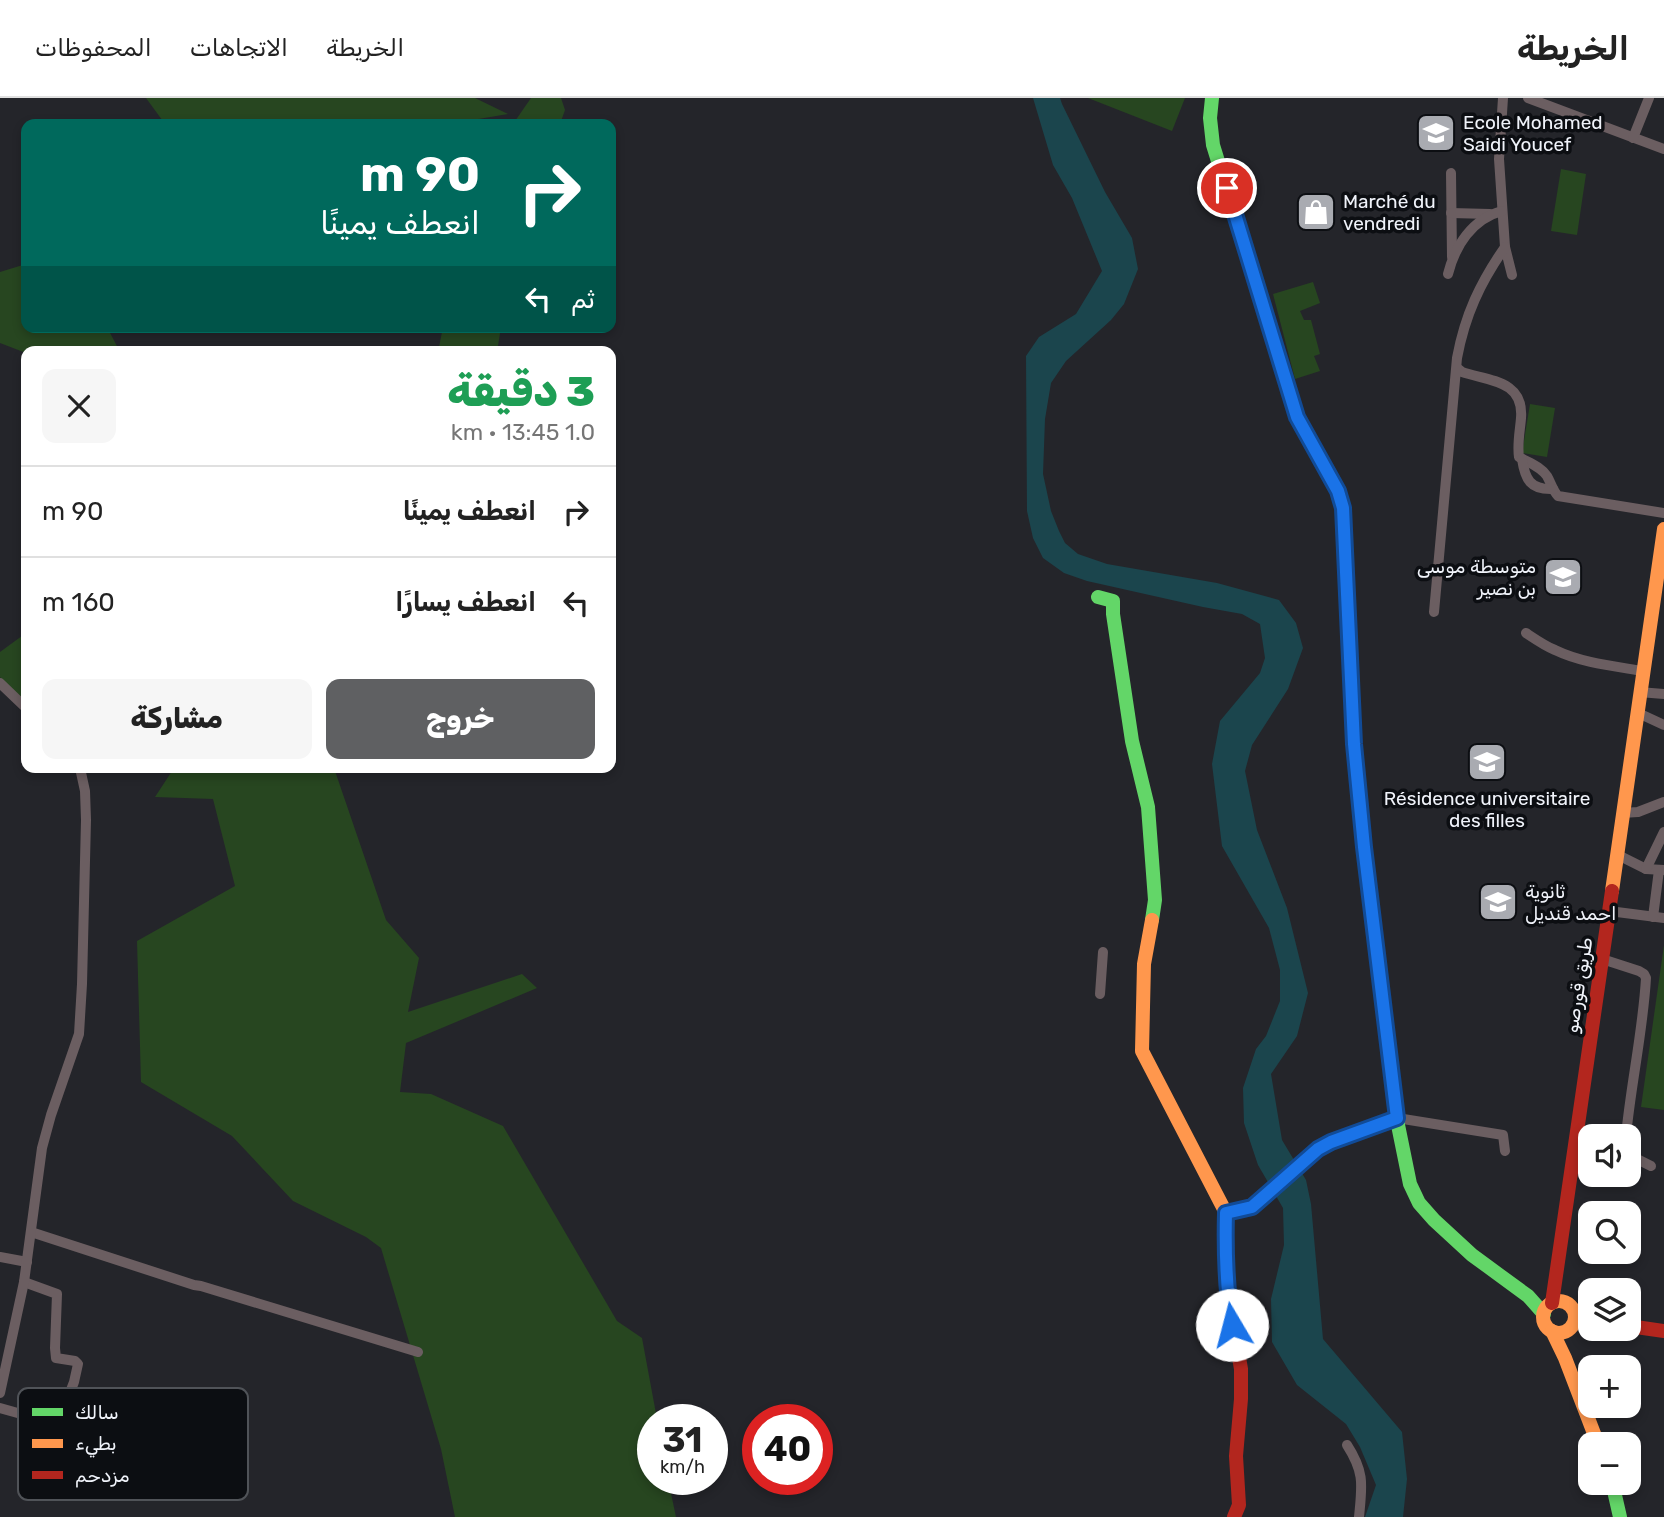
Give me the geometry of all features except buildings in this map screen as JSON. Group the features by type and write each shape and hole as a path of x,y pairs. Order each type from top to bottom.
{"main road":[{"path":"1212,98 1210,118 1213,145 1297,417 1338,491 1343,508 1354,744 1397,1118 1410,1184 1419,1203 1472,1255 1515,1286 1538,1295 1560,1315 1565,1358 1593,1432"},
{"name":"طريق قورصو","path":"1560,1315 1555,1281 1567,1189 1664,529"},
{"path":"1098,597 1113,601 1132,741 1148,807 1156,900 1144,964 1142,1051 1226,1213 1227,1289 1241,1368 1236,1456 1239,1506 1234,1517"},
{"path":"1641,1328 1664,1331"},
{"path":"1615,1495 1620,1517"}],"street":[{"path":"1503,98 1499,159 1506,247 1512,275"},
{"path":"1528,98 1664,149"},
{"path":"1633,138 1649,98"},
{"path":"1451,173 1452,260"},
{"path":"1451,213 1490,214 1502,211"},
{"path":"1448,274 1452,260 1471,228 1490,214"},
{"path":"1434,612 1457,358 1471,307 1506,247"},
{"path":"1457,368 1462,372 1503,384 1519,397 1522,413 1518,454 1522,459 1525,474 1531,483 1539,488 1553,489"},
{"path":"1522,459 1541,469 1555,494 1562,498 1664,513"},
{"path":"1526,633 1554,650 1575,658 1643,671"},
{"path":"0,683 21,703"},
{"path":"1639,692 1664,694"},
{"path":"1636,712 1664,725"},
{"path":"0,1392 24,1282 42,1148 79,1034 86,820 81,773"},
{"path":"1622,813 1638,812 1664,802"},
{"path":"1646,869 1664,832"},
{"path":"1609,911 1659,917 1661,870 1646,869 1616,854"},
{"path":"1100,994 1103,952"},
{"path":"1602,959 1639,971 1646,978 1643,1019 1627,1124"},
{"path":"1226,1213 1252,1207 1318,1149 1397,1118 1503,1135 1504,1151"},
{"path":"1641,1161 1651,1166"},
{"path":"31,1232 194,1285 418,1352"},
{"path":"0,1257 27,1262"},
{"path":"24,1282 57,1294 56,1358 75,1361 78,1364 72,1388"},
{"path":"0,1408 18,1414"},
{"path":"1347,1445 1361,1474 1359,1517"}],"green space":[{"path":"146,98 475,98 508,114 478,119 161,119"},
{"path":"531,98 561,98 565,110 562,119 516,119"},
{"path":"1088,98 1185,98 1172,131"},
{"path":"1561,169 1586,174 1577,235 1551,231"},
{"path":"21,266 21,333 110,333 117,346 21,346 21,351 0,343 0,272"},
{"path":"1313,282 1320,303 1300,311 1304,320 1311,320 1320,354 1314,356 1320,371 1295,379 1273,294"},
{"path":"442,333 500,333 498,346 439,346"},
{"path":"1530,404 1555,408 1547,457 1522,453"},
{"path":"21,637 21,701 0,677 0,652"},
{"path":"171,773 336,773 386,920 419,958 408,1012 522,974 537,988 406,1043 400,1092 431,1094 503,1126 617,1321 642,1338 654,1404 637,1404 637,1495 671,1495 676,1517 455,1517 441,1449 381,1248 366,1237 293,1201 232,1136 141,1082 137,941 235,886 213,799 155,797"},
{"path":"1664,945 1664,1110 1641,1107"}],"water":[{"path":"1033,98 1060,98 1105,192 1132,238 1138,269 1124,304 1111,320 1066,361 1051,383 1045,419 1043,474 1051,511 1059,531 1065,543 1078,554 1107,564 1217,583 1279,600 1296,623 1303,648 1288,689 1252,745 1245,771 1257,830 1287,908 1308,993 1297,1036 1271,1074 1282,1140 1306,1180 1311,1204 1323,1339 1402,1432 1407,1479 1403,1517 1365,1517 1376,1485 1360,1447 1346,1424 1297,1385 1272,1342 1271,1299 1284,1245 1283,1208 1258,1165 1244,1123 1243,1088 1256,1049 1266,1036 1280,1001 1280,970 1269,928 1222,846 1212,764 1220,721 1260,673 1265,658 1260,624 1242,614 1087,581 1064,573 1043,558 1033,538 1027,511 1026,356 1039,337 1076,314 1102,271 1072,198 1053,165"}],"traffic: fast":[{"path":"1212,98 1210,118 1213,145 1297,417 1344,507 1348,593"},
{"path":"1098,597 1113,601 1132,741 1148,807 1155,900 1152,920"},
{"path":"1381,983 1398,1125 1410,1184 1419,1203 1472,1255 1528,1296 1544,1314"},
{"path":"1615,1495 1620,1517"}],"traffic: slow":[{"path":"1612,891 1664,529"},
{"path":"1348,593 1354,744 1381,983"},
{"path":"1152,920 1144,964 1142,1051 1226,1213 1225,1256 1232,1317"},
{"path":"1559,1301 1570,1306 1575,1317 1570,1328 1559,1333 1548,1328 1543,1317 1548,1306 1559,1301"},
{"path":"1552,1331 1593,1432"}],"traffic: jam":[{"path":"1552,1303 1612,891"},
{"path":"1232,1317 1241,1369 1236,1456 1239,1505 1234,1517"},
{"path":"1641,1328 1664,1331"}],"place":[{"name":"Ecole Mohamed Saidi Youcef","path":"1436,133"},
{"name":"Marché du vendredi","path":"1316,212"},
{"name":"متوسطة موسى بن نصير","path":"1563,577"},
{"name":"Résidence universitaire des filles","path":"1487,762"},
{"name":"ثانوية احمد قنديل","path":"1498,902"}],"route":[{"path":"1227,188 1297,417 1338,491 1343,508 1354,744 1397,1118 1318,1149 1252,1207 1226,1213 1225,1256 1232,1325"}]}
